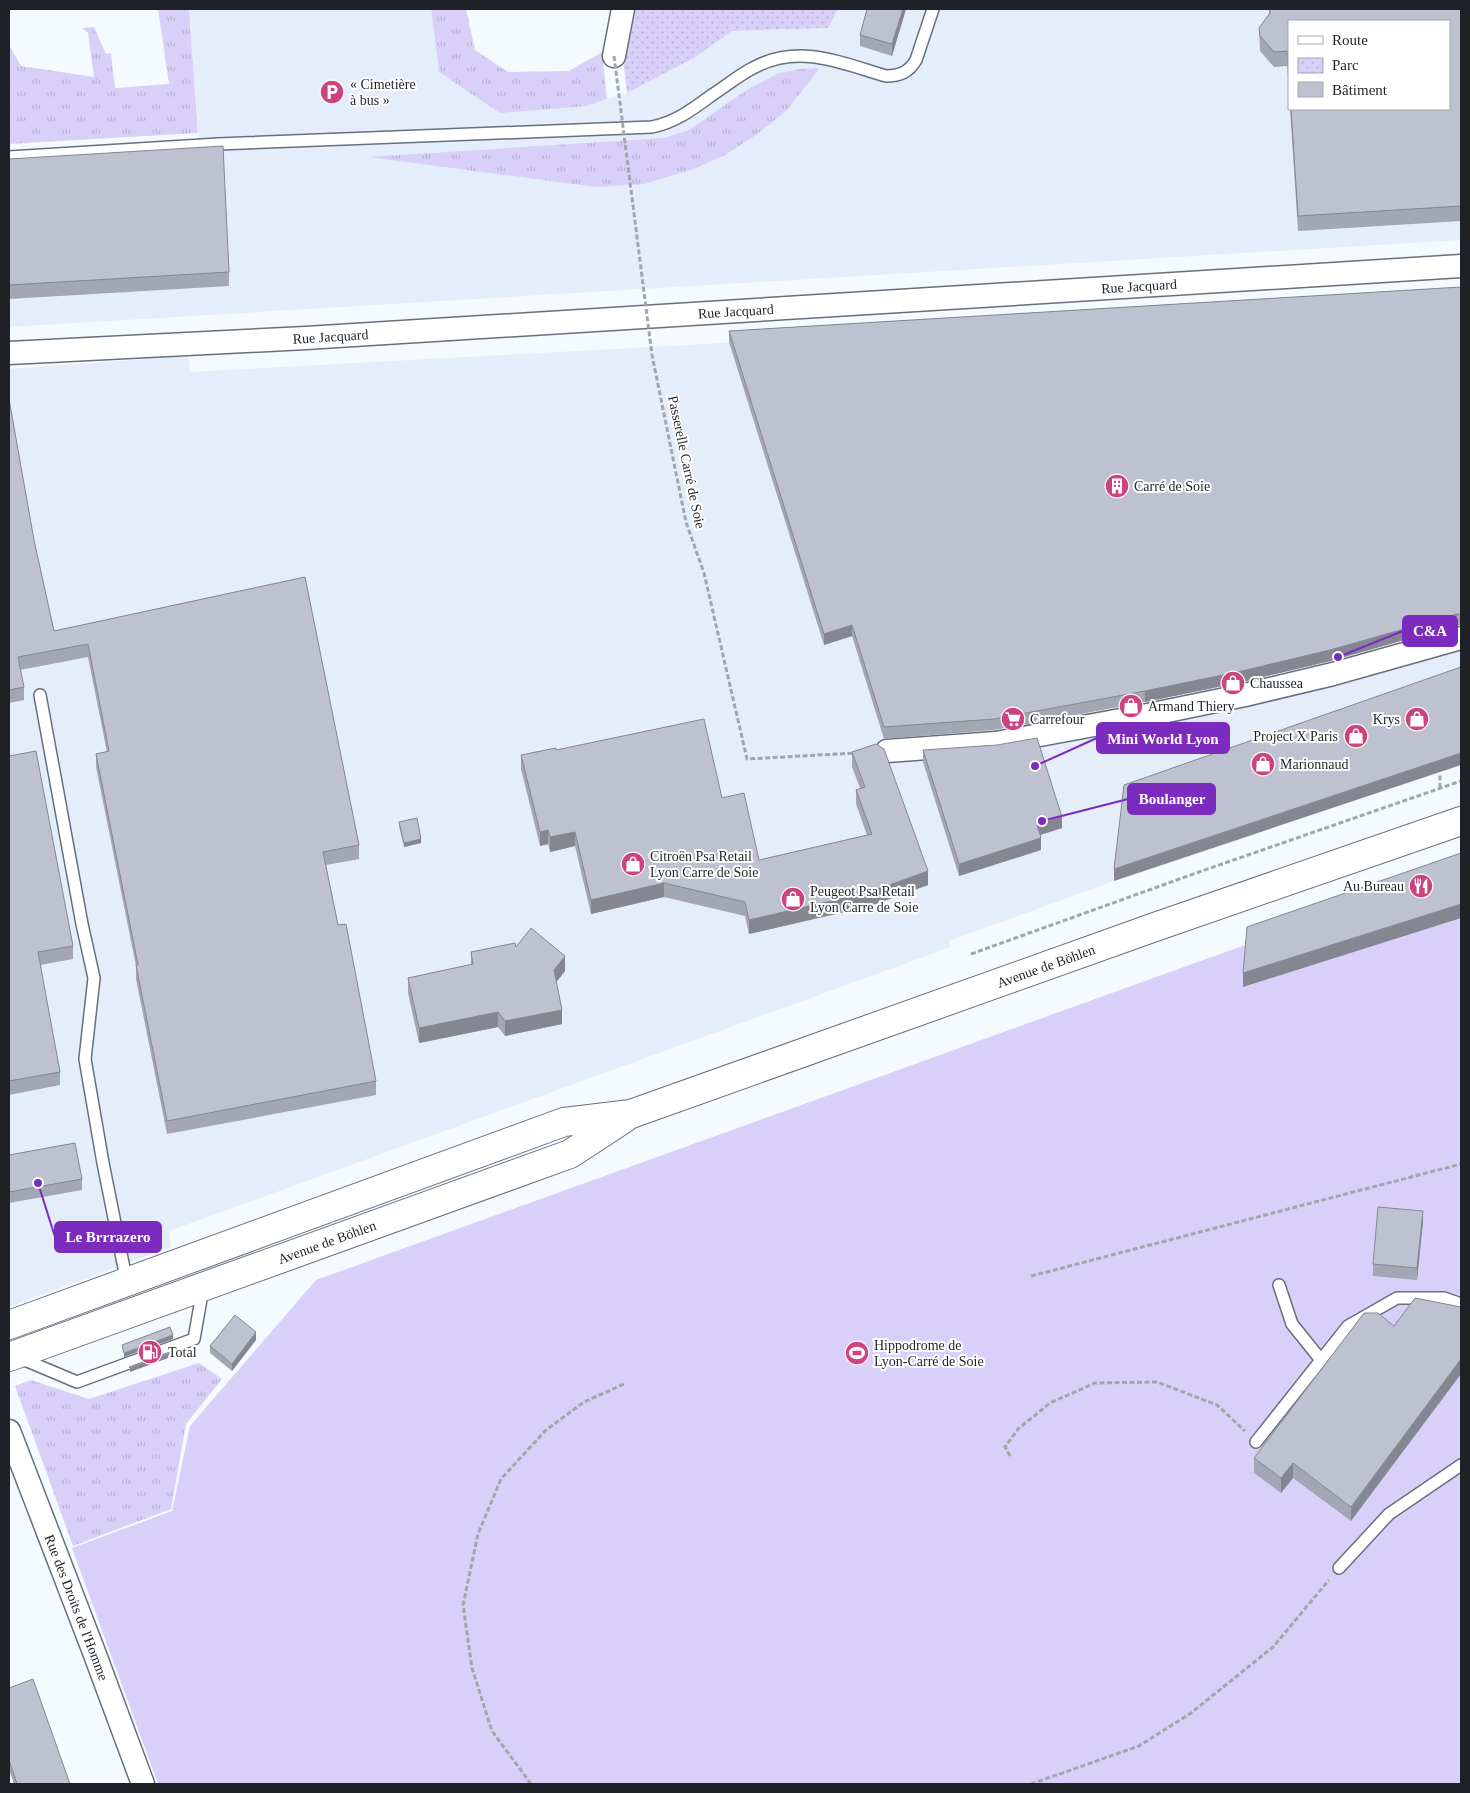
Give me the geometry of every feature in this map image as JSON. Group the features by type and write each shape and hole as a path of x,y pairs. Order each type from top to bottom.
{"main road":[{"name":"Avenue de Böhlen","path":"9,1325 564,1122 631,1114 1146,930 1461,821"},
{"name":"Avenue de Böhlen","path":"10,1349 203,1287 570,1154 631,1114"},
{"name":"Avenue de Böhlen","path":"10,1349 66,1304"}],"street":[{"path":"614,56 623,9"},
{"name":"Rue Jacquard","path":"9,353 306,338 1461,266"},
{"path":"887,751 996,743 1148,715 1333,674 1461,638"},
{"name":"Rue des Droits de l'Homme","path":"9,1431 91,1642 143,1784"}],"lane":[{"path":"9,158 218,144 652,127 674,121 753,68 792,55 825,58 886,76 896,76 904,73 916,60 932,9"},
{"path":"40,696 82,924 94,978 85,1059 127,1283"},
{"path":"1278,1285 1292,1324 1321,1360"},
{"path":"10,1349 77,1382 194,1339 203,1287"},
{"path":"1256,1442 1348,1326 1397,1298 1444,1298 1461,1304"},
{"path":"1339,1568 1389,1514 1461,1465"}],"path":[{"name":"Passerelle Carré de Soie","path":"614,56 652,355 686,522 704,573 747,759 887,751"},
{"path":"1440,773 1440,788"},
{"path":"971,954 1461,781"},
{"path":"1031,1276 1461,1164"},
{"path":"1010,1456 1005,1447 1018,1429 1050,1403 1095,1383 1156,1382 1217,1405 1256,1442"},
{"path":"531,1784 492,1731 472,1668 463,1606 478,1534 501,1478 546,1430 584,1402 624,1384"},
{"path":"1030,1784 1138,1746 1191,1714 1273,1647 1339,1568"}],"shaded area":[{"path":"189,9 431,9 439,72 586,106 627,93 694,58 732,31 828,28 838,9 1461,9 1461,240 9,327 9,151 199,139"},
{"path":"1461,298 1461,765 1114,881 949,941 951,947 169,1231 171,1247 9,1307 9,369 188,356 190,372 758,341"}],"green space":[{"path":"158,9 189,9 198,133 9,144 9,45 21,66 94,77 88,33 82,28 94,27 106,54 111,53 115,88 169,84"},
{"path":"431,9 466,9 475,50 508,72 569,71 602,52 607,99 586,106 500,113 439,72"},
{"path":"610,9 838,9 828,28 732,31 694,58 627,93 622,51 604,47"},
{"path":"820,68 787,110 756,135 725,155 694,169 644,184 596,187 369,157 664,138 689,130 748,89 777,74 799,69"},
{"name":"Hippodrome de Lyon-Carré de Soie","path":"1461,867 1461,1784 158,1784 72,1548 172,1511 190,1426 316,1280"},
{"path":"199,1363 222,1379 186,1424 171,1509 73,1546 15,1386 31,1380 89,1399"}],"building":[{"path":"867,9 903,9 892,44 860,35"},
{"path":"1270,9 1461,9 1461,206 1298,216 1291,110 1450,110 1450,20 1288,20 1288,62 1287,51 1274,52 1260,36 1259,28 1270,13"},
{"path":"223,146 229,272 9,285 9,159"},
{"name":"Carré de Soie","path":"1461,287 1461,614 1330,650 1145,691 994,719 884,727 852,625 824,634 729,331"},
{"path":"9,399 34,540 54,631 305,577 359,845 323,852 338,925 346,924 376,1081 167,1121 96,754 109,751 88,644 18,657 24,687 9,690"},
{"path":"1461,667 1461,753 1114,869 1124,785"},
{"path":"704,719 722,798 744,793 759,860 872,834 856,790 865,787 852,752 876,744 884,749 928,871 870,892 749,920 745,902 664,883 591,900 575,832 550,837 548,830 540,832 521,755 556,748 556,750"},
{"path":"1037,738 1062,817 1037,825 1041,838 959,864 923,750 997,745"},
{"path":"36,751 73,946 38,952 60,1072 9,1081 9,756"},
{"path":"417,818 421,839 404,843 399,822"},
{"path":"1461,853 1461,904 1243,973 1247,927"},
{"path":"531,928 565,956 554,970 562,1010 505,1021 498,1012 419,1028 408,978 473,964 471,952 515,943 516,947"},
{"path":"75,1143 82,1179 9,1192 9,1155"},
{"path":"1378,1207 1423,1211 1417,1268 1373,1264"},
{"path":"1415,1298 1461,1307 1461,1359 1351,1507 1293,1463 1281,1478 1254,1458 1364,1313 1378,1313 1394,1326"},
{"path":"235,1315 256,1332 232,1364 210,1346"},
{"path":"170,1327 173,1335 124,1353 122,1345"},
{"path":"178,1349 179,1350 129,1367"},
{"path":"33,1679 70,1784 17,1784 9,1760 9,1688"}],"place":[{"name":"« Cimetière à bus »","path":"332,92"},
{"name":"Carré de Soie","path":"1117,486"},
{"name":"C&A","path":"1338,657"},
{"name":"Chaussea","path":"1233,683"},
{"name":"Armand Thiery","path":"1131,706"},
{"name":"Carrefour","path":"1013,719"},
{"name":"Krys","path":"1417,719"},
{"name":"Project X Paris","path":"1356,736"},
{"name":"Marionnaud","path":"1263,764"},
{"name":"Mini World Lyon","path":"1035,766"},
{"name":"Boulanger","path":"1042,821"},
{"name":"Citroën Psa Retail Lyon Carre de Soie","path":"633,864"},
{"name":"Au Bureau","path":"1421,886"},
{"name":"Peugeot Psa Retail Lyon Carre de Soie","path":"793,899"},
{"name":"Le Brrrazero","path":"38,1183"},
{"name":"Total","path":"150,1352"},
{"name":"Hippodrome de Lyon-Carré de Soie","path":"857,1353"}]}
